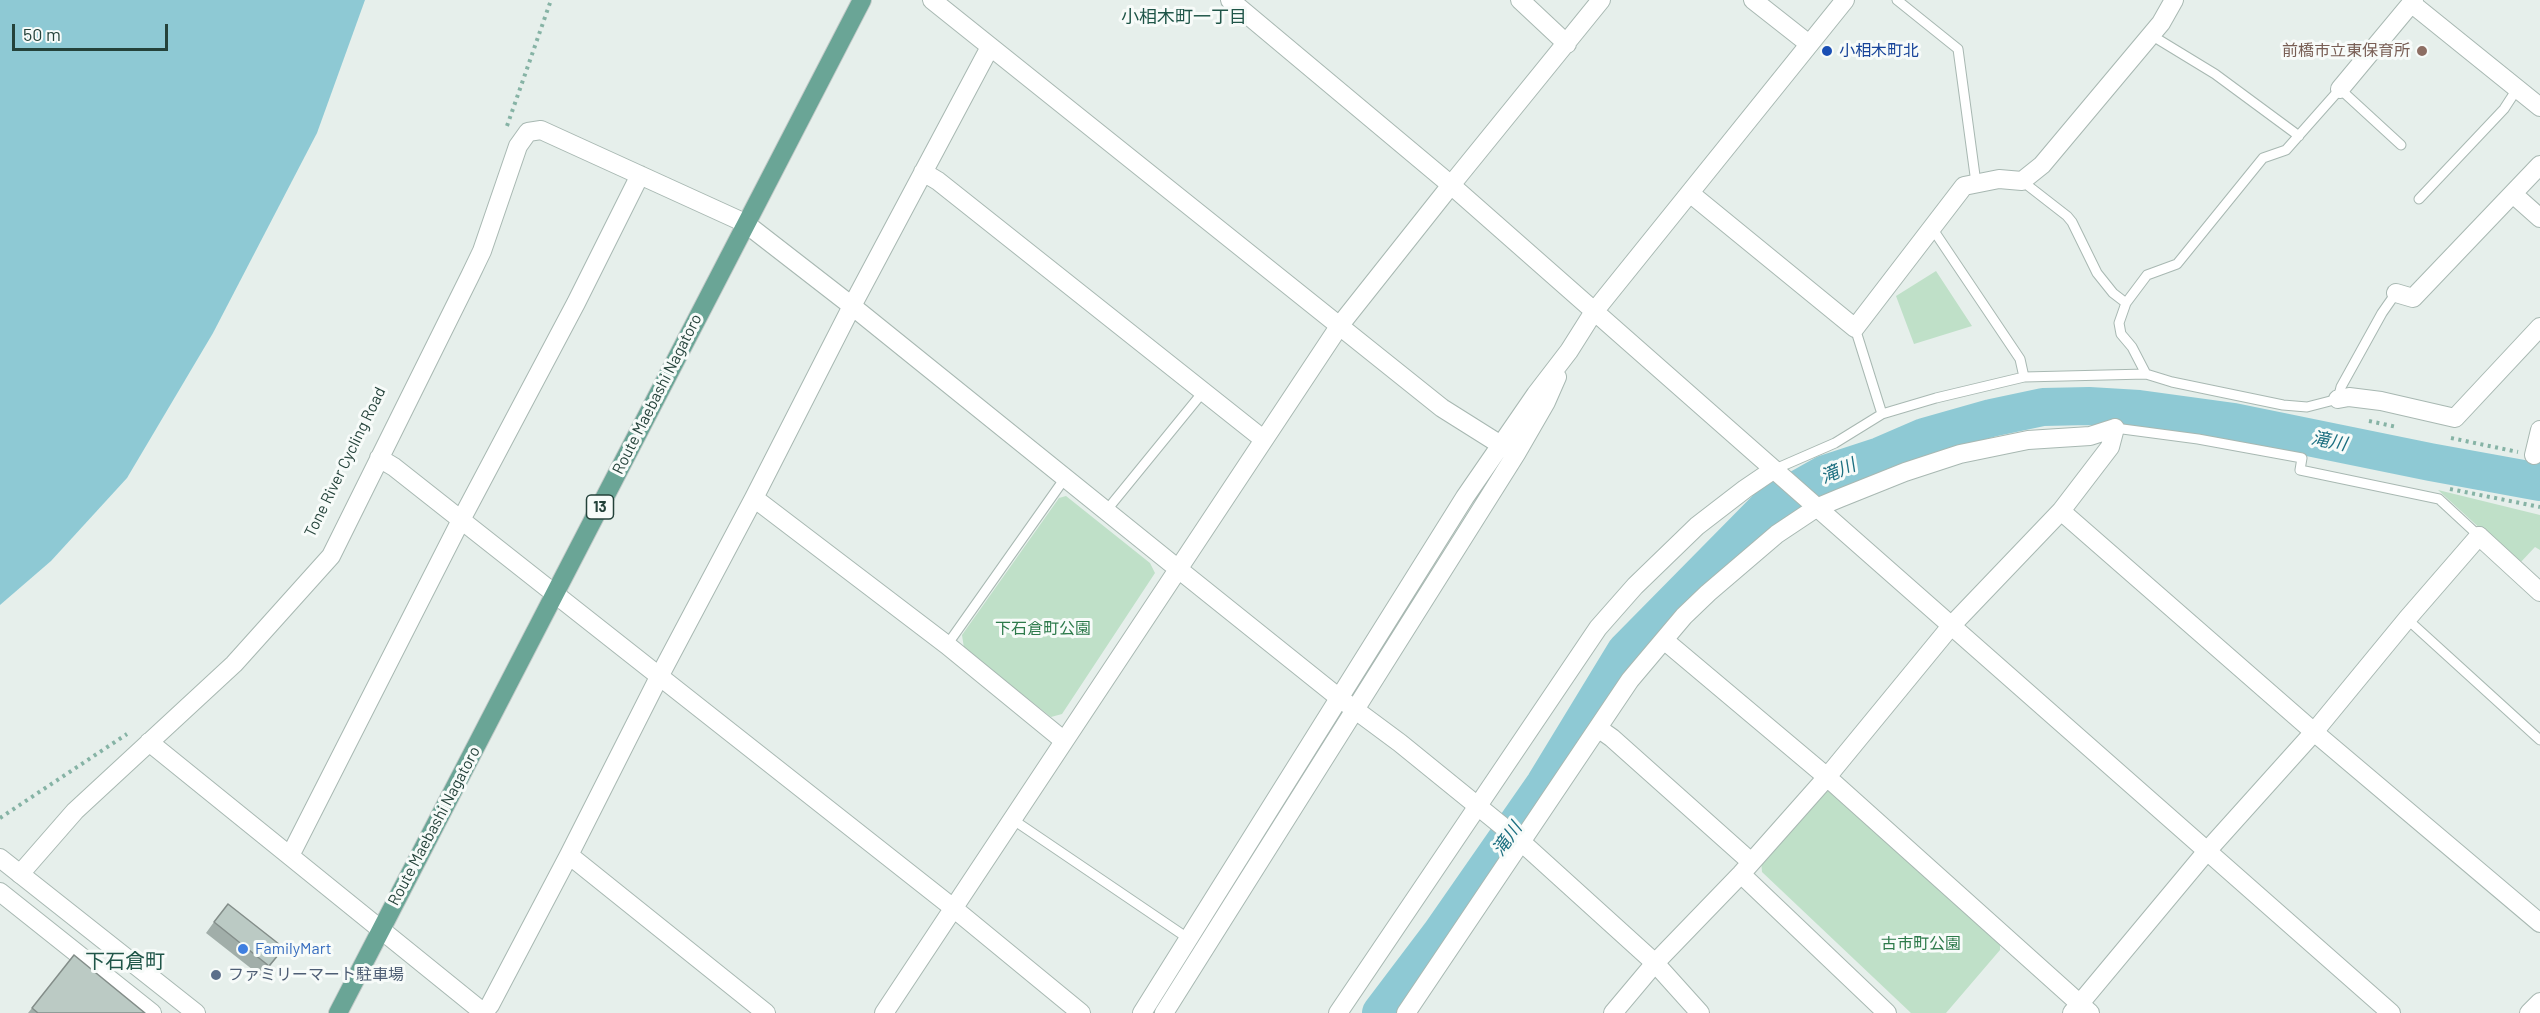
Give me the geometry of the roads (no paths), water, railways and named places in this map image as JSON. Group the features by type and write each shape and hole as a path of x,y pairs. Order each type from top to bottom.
{"main road":[{"name":"Route Maebashi Nagatoro","path":"338,1013 745,222 862,0"}],"street":[{"path":"932,0 1442,408 1509,450"},
{"path":"1230,0 1451,185 1593,313 2391,1013"},
{"path":"1520,0 1567,44"},
{"path":"884,1013 952,907 1340,325 1601,0"},
{"path":"1753,0 1809,44"},
{"path":"1164,1013 1354,709 1509,450 1536,394 1569,351 1593,313 1845,0"},
{"path":"1691,194 1855,328 1964,186 1999,178 2022,181 2054,153 2151,35 2174,0"},
{"path":"2340,89 2412,2 2540,107"},
{"path":"149,742 484,1013 569,855 852,306 990,47"},
{"path":"20,874 61,825 234,664 324,566 482,251 522,137 528,132 541,130 745,222 1520,840 1655,963 1700,1013"},
{"path":"2396,293 2413,297 2540,165"},
{"path":"923,172 938,181 1263,439"},
{"path":"288,854 294,848 640,175"},
{"path":"2512,194 2540,218"},
{"path":"2338,399 2381,401 2455,418 2540,327"},
{"path":"1406,1013 1520,840 1630,680 1684,616 1730,573 1777,534 1814,506 1960,454 2028,440 2090,436 2115,428"},
{"path":"1613,1013 1655,963 1746,868 1827,777 1951,626 2061,511 2110,447 2115,428"},
{"path":"2534,455 2540,430"},
{"path":"1142,1013 1465,497 1509,450"},
{"path":"379,458 394,467 952,907 1081,1013"},
{"path":"1338,1013 1480,808 1598,628 1635,586 1697,526 1745,489 1776,473"},
{"path":"754,498 947,645 1063,740"},
{"path":"2061,511 2314,732 2540,923"},
{"path":"1664,640 1827,777 2080,1010 2207,851 2314,732 2407,619 2480,536 2540,592"},
{"path":"1598,728 1612,738 1746,868 1887,1013"},
{"path":"569,855 766,1013"},
{"path":"0,858 196,1013"},
{"path":"0,892 152,1013"}],"lane":[{"path":"1897,0 1958,49 1976,183"},
{"path":"2151,35 2215,74 2299,136"},
{"path":"2146,374 2132,347 2121,334 2119,323 2126,303 2147,275 2177,264 2263,158 2286,150 2340,89 2401,146"},
{"path":"2419,199 2504,109 2517,89"},
{"path":"2022,181 2067,216 2097,273 2113,293 2126,303"},
{"path":"1932,228 2020,358 2024,377"},
{"path":"1776,473 1795,459 1835,443 1881,414 2024,377 2146,374 2283,405 2307,407 2338,399 2341,387 2382,313 2396,293"},
{"path":"1855,328 1881,414"},
{"path":"1106,511 1203,392"},
{"path":"2115,428 2198,439 2302,458 2300,470 2439,499 2480,536"},
{"path":"947,645 1065,478"},
{"path":"2407,619 2540,740"},
{"path":"1012,819 1189,939"}],"water":[{"path":"0,0 365,0 317,133 213,333 127,478 51,561 0,605"}],"waterway":[{"name":"滝川","path":"1381,1013 1440,935 1545,784 1626,651 1770,505 1825,474 1880,456 1924,437 1991,418 2043,407 2089,406 2139,409 2234,422 2540,482"}],"place":[{"name":"小相木町北","path":"1827,51"},
{"name":"前橋市立東保育所","path":"2422,51"},
{"name":"FamilyMart","path":"243,949"},
{"name":"ファミリーマート駐車場","path":"216,975"}],"district":[{"name":"小相木町一丁目","path":"1184,17"},
{"name":"下石倉町","path":"125,961"}],"park label":[{"name":"下石倉町公園","path":"1043,629"},
{"name":"古市町公園","path":"1921,944"}]}
